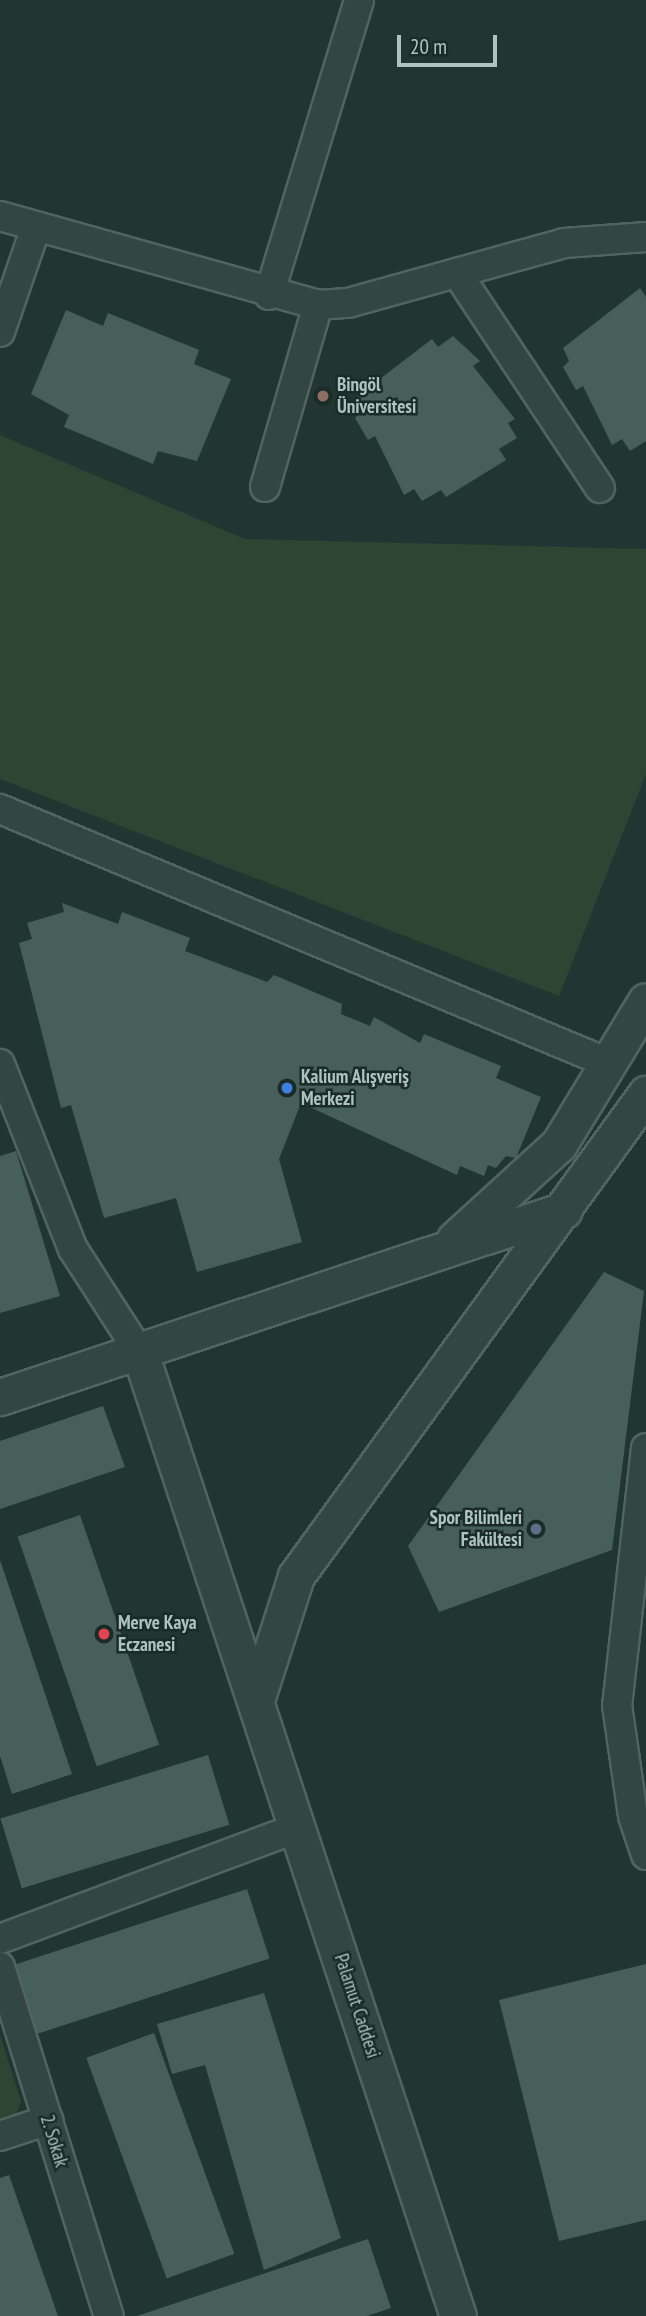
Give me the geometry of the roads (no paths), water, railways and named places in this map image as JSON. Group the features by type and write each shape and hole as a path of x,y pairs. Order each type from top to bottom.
{"street":[{"path":"269,295 359,0"},
{"path":"0,216 269,295 318,305 457,273 564,243 646,237"},
{"path":"0,332 36,227"},
{"path":"457,273 600,488"},
{"path":"265,487 318,305"},
{"path":"0,809 608,1063"},
{"path":"445,1248 559,1144 646,1001"},
{"path":"0,1064 73,1249 139,1353"},
{"path":"257,1697 296,1576 646,1094"},
{"path":"0,1396 139,1353 564,1210"},
{"name":"Palamut Caddesi","path":"139,1353 257,1697 458,2316"},
{"path":"646,1448 617,1705 633,1816 646,1855"},
{"path":"0,1938 299,1827"},
{"name":"2. Sokak","path":"0,1967 109,2316"},
{"path":"0,2136 48,2120"}],"place":[{"name":"Bingöl Üniversitesi","path":"323,396"},
{"name":"Kalium Alışveriş Merkezi","path":"287,1088"},
{"name":"Spor Bilimleri Fakültesi","path":"536,1529"},
{"name":"Merve Kaya Eczanesi","path":"104,1634"}]}
